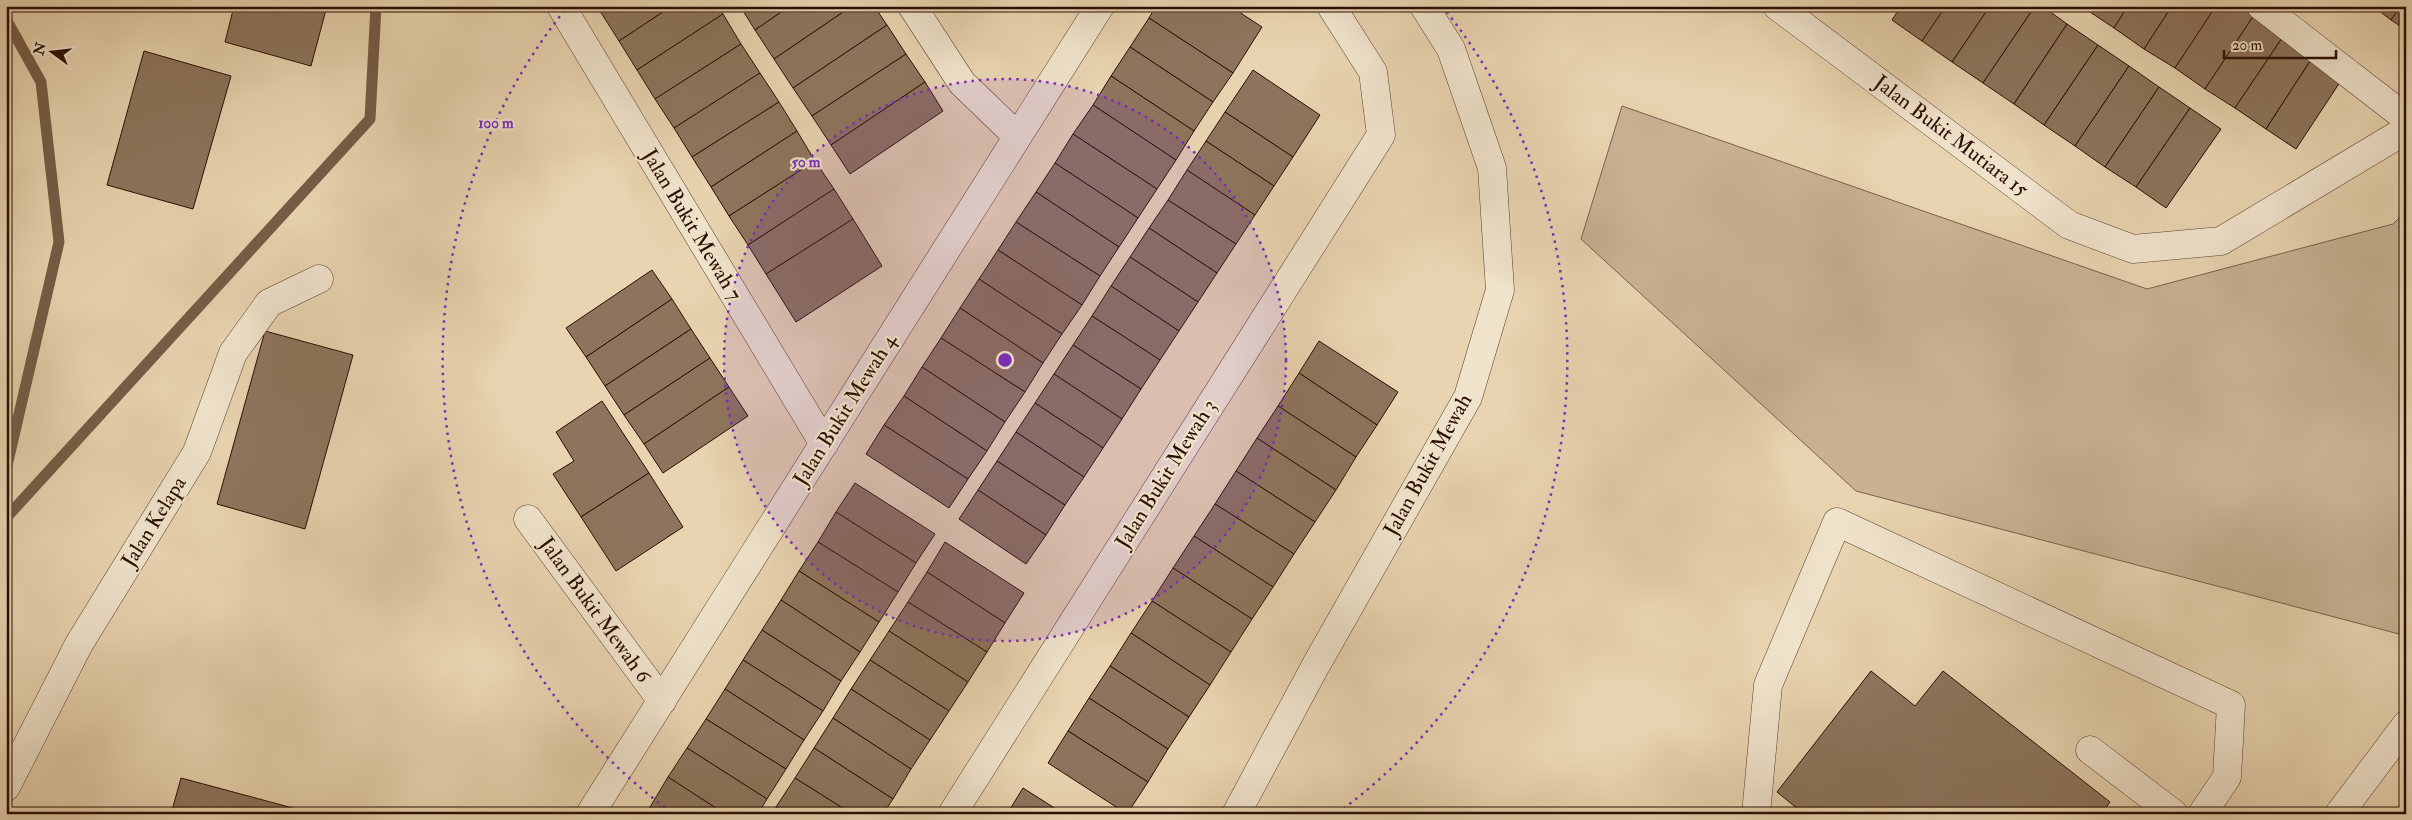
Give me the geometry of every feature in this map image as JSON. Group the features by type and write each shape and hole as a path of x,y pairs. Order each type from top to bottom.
{"street":[{"name":"Jalan Bukit Mewah 7","path":"561,6 824,444"},
{"path":"912,6 962,83 1017,136"},
{"name":"Jalan Bukit Mewah 4","path":"590,814 1100,6"},
{"name":"Jalan Bukit Mewah 3","path":"952,814 1380,135 1373,72 1331,6"},
{"name":"Jalan Bukit Mewah","path":"1236,814 1316,665 1468,397 1500,290 1492,168 1451,49 1424,6"},
{"name":"Jalan Bukit Mutiara 15","path":"1777,6 2070,225 2133,249 2221,241 2406,130"},
{"path":"2261,6 2406,118"},
{"name":"Jalan Kelapa","path":"6,787 79,644 197,452 233,353 269,303 320,279"},
{"name":"Jalan Bukit Mewah 6","path":"528,519 662,701"},
{"path":"1756,814 1768,685 1837,522 2231,705 2227,777 2202,814"},
{"path":"2340,814 2406,726"},
{"path":"2090,750 2174,814"}],"shaded area":[{"path":"1622,106 2147,289 2393,224 2406,211 2406,626 2399,634 1856,491 1581,239"}],"building":[{"path":"234,6 327,6 311,66 225,42"},
{"path":"608,6 672,6 619,41 600,11"},
{"path":"672,6 718,6 723,14 637,70 619,41"},
{"path":"740,6 790,6 755,30"},
{"path":"790,6 852,6 774,59 755,30"},
{"path":"852,6 874,6 887,25 793,88 774,59"},
{"path":"1156,6 1230,6 1262,27 1233,73 1149,18"},
{"path":"1901,6 1946,6 1922,41 1892,20"},
{"path":"1946,6 1990,6 1952,62 1922,41"},
{"path":"1990,6 2035,6 1983,83 1952,62"},
{"path":"2035,6 2042,6 2067,24 2014,104 1983,83"},
{"path":"2085,6 2128,6 2114,28 2084,8"},
{"path":"2128,6 2172,6 2144,49 2114,28"},
{"path":"2172,6 2216,6 2175,68 2144,49"},
{"path":"2216,6 2240,6 2254,15 2205,89 2175,68"},
{"path":"2373,6 2401,6 2391,20"},
{"path":"2401,6 2406,6 2406,30 2391,20"},
{"path":"723,14 741,44 655,99 637,70"},
{"path":"2254,15 2284,35 2235,108 2205,89"},
{"path":"1149,18 1233,73 1213,102 1130,47"},
{"path":"2067,24 2098,45 2044,125 2014,104"},
{"path":"887,25 906,54 812,116 793,88"},
{"path":"2284,35 2314,55 2266,129 2235,108"},
{"path":"741,44 760,73 674,128 655,99"},
{"path":"2098,45 2129,66 2075,146 2044,125"},
{"path":"1130,47 1213,102 1194,131 1111,76"},
{"path":"144,51 231,76 193,209 107,185"},
{"path":"906,54 925,82 831,145 812,116"},
{"path":"2314,55 2344,76 2296,149 2266,129"},
{"path":"2129,66 2159,87 2105,167 2075,146"},
{"path":"1253,70 1320,115 1293,157 1225,112"},
{"path":"760,73 779,102 692,157 674,128"},
{"path":"1111,76 1194,131 1176,160 1093,105"},
{"path":"925,82 943,111 850,174 831,145"},
{"path":"2159,87 2190,108 2136,187 2105,167"},
{"path":"779,102 797,131 711,187 692,157"},
{"path":"1093,105 1176,160 1157,189 1073,134"},
{"path":"2190,108 2221,129 2166,208 2136,187"},
{"path":"1225,112 1293,157 1274,186 1206,141"},
{"path":"797,131 815,161 729,216 711,187"},
{"path":"1073,134 1157,189 1138,218 1055,163"},
{"path":"1206,141 1274,186 1255,215 1187,170"},
{"path":"815,161 834,189 748,245 729,216"},
{"path":"1055,163 1138,218 1119,247 1036,192"},
{"path":"1187,170 1255,215 1236,244 1168,200"},
{"path":"834,189 853,219 766,274 748,245"},
{"path":"1036,192 1119,247 1100,276 1016,222"},
{"path":"1168,200 1236,244 1217,273 1149,228"},
{"path":"853,219 882,266 796,322 766,274"},
{"path":"1016,222 1100,276 1082,305 998,250"},
{"path":"1149,228 1217,273 1198,302 1130,257"},
{"path":"998,250 1082,305 1062,334 979,279"},
{"path":"1130,257 1198,302 1179,331 1111,286"},
{"path":"652,270 672,299 586,357 566,328"},
{"path":"979,279 1062,334 1043,363 960,308"},
{"path":"1111,286 1179,331 1160,360 1092,316"},
{"path":"672,299 691,329 605,386 586,357"},
{"path":"960,308 1043,363 1025,392 941,338"},
{"path":"1092,316 1160,360 1141,389 1073,345"},
{"path":"691,329 710,358 624,415 605,386"},
{"path":"265,331 353,355 305,529 217,504"},
{"path":"941,338 1025,392 1005,422 922,367"},
{"path":"1319,341 1398,392 1377,425 1299,373"},
{"path":"1073,345 1141,389 1122,419 1054,374"},
{"path":"710,358 729,387 644,444 624,415"},
{"path":"922,367 1005,422 987,451 904,396"},
{"path":"1299,373 1377,425 1356,457 1278,406"},
{"path":"1054,374 1122,419 1103,448 1035,403"},
{"path":"729,387 748,416 663,473 644,444"},
{"path":"904,396 987,451 968,479 884,425"},
{"path":"602,401 649,473 581,517 553,474 574,461 556,432"},
{"path":"1035,403 1103,448 1084,477 1016,432"},
{"path":"1278,406 1356,457 1336,490 1257,438"},
{"path":"884,425 968,479 949,508 866,454"},
{"path":"1016,432 1084,477 1065,505 997,461"},
{"path":"1257,438 1336,490 1315,522 1236,471"},
{"path":"997,461 1065,505 1046,535 978,490"},
{"path":"1236,471 1315,522 1294,554 1215,504"},
{"path":"649,473 683,527 616,571 581,517"},
{"path":"855,483 935,534 916,563 836,512"},
{"path":"978,490 1046,535 1026,564 959,519"},
{"path":"1215,504 1294,554 1273,587 1194,536"},
{"path":"836,512 916,563 898,592 818,542"},
{"path":"1194,536 1273,587 1252,619 1173,568"},
{"path":"818,542 898,592 879,622 799,571"},
{"path":"945,542 1024,593 1005,623 927,572"},
{"path":"1173,568 1252,619 1231,652 1152,601"},
{"path":"799,571 879,622 860,652 781,600"},
{"path":"927,572 1005,623 987,652 908,602"},
{"path":"781,600 860,652 841,681 762,630"},
{"path":"1152,601 1231,652 1210,685 1131,633"},
{"path":"908,602 987,652 968,682 889,631"},
{"path":"762,630 841,681 823,711 743,660"},
{"path":"889,631 968,682 949,711 870,660"},
{"path":"1131,633 1210,685 1189,717 1110,666"},
{"path":"743,660 823,711 804,740 725,689"},
{"path":"870,660 949,711 930,740 851,689"},
{"path":"1110,666 1189,717 1168,749 1089,698"},
{"path":"1871,671 1915,706 1943,671 2110,802 2101,814 1804,814 1777,792"},
{"path":"725,689 804,740 786,769 706,719"},
{"path":"851,689 930,740 911,769 833,718"},
{"path":"1089,698 1168,749 1148,782 1068,731"},
{"path":"833,718 911,769 893,799 814,748"},
{"path":"706,719 786,769 767,799 687,748"},
{"path":"1068,731 1148,782 1127,814 1048,763"},
{"path":"687,748 767,799 758,814 725,814 668,777"},
{"path":"814,748 893,799 883,814 852,814 795,778"},
{"path":"668,777 725,814 660,814 650,807"},
{"path":"181,778 304,811 303,814 171,814"},
{"path":"795,778 852,814 787,814 776,807"},
{"path":"1023,788 1064,814 1007,814"},
{"path":"650,807 660,814 646,814"},
{"path":"776,807 787,814 772,814"}],"waterway":[{"path":"6,518 370,119 376,6"},
{"path":"6,19 41,82 59,242 6,470"}]}
